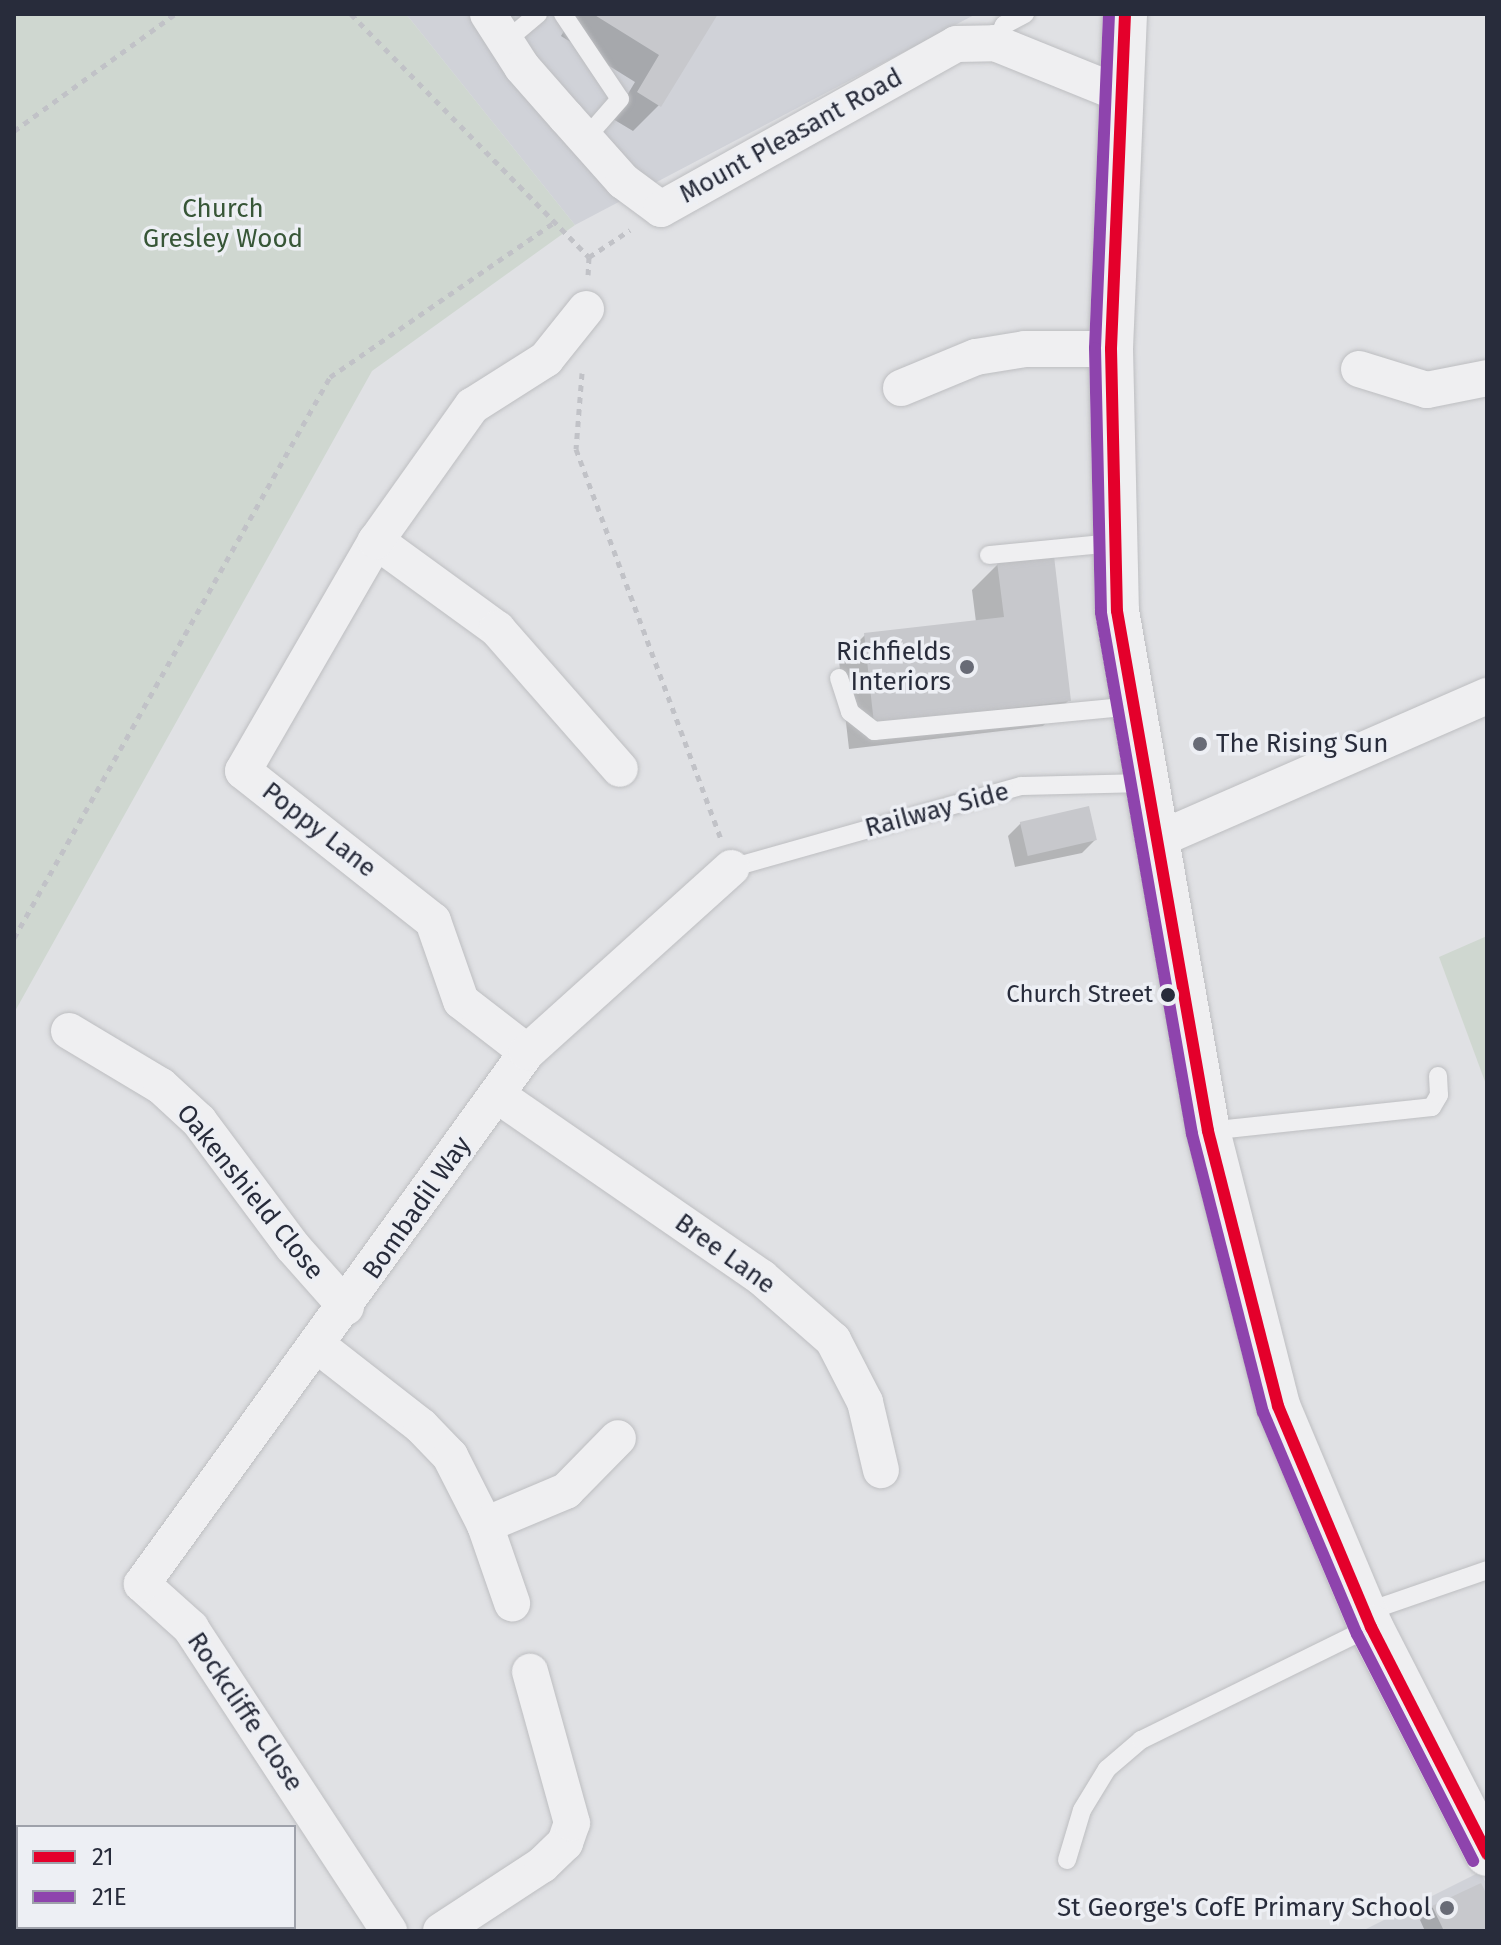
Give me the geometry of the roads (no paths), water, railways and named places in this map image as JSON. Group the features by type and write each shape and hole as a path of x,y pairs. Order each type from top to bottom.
{"street":[{"path":"1125,14 1111,349 1117,611 1208,1131 1278,1406 1369,1619 1487,1854"},
{"name":"Mount Pleasant Road","path":"497,28 585,139 623,181 661,209 956,44 995,43 1121,94"},
{"name":"Poppy Lane","path":"527,1052 461,1001 433,921 243,771 376,541 472,406 546,359 586,309"},
{"path":"901,388 976,357 1025,349 1111,349"},
{"path":"1359,369 1427,390 1487,378"},
{"path":"376,541 497,629 620,769"},
{"path":"1157,840 1487,696"},
{"name":"Bombadil Way","path":"142,1584 346,1307 527,1052 731,868"},
{"name":"Oakenshield Close","path":"69,1031 161,1086 199,1121 293,1247 346,1307"},
{"name":"Bree Lane","path":"497,1095 761,1277 833,1340 865,1402 881,1470"},
{"path":"317,1345 421,1426 450,1456 485,1525 512,1603"},
{"path":"485,1525 566,1491 618,1438"},
{"name":"Rockcliffe Close","path":"142,1584 191,1628 389,1931"},
{"path":"441,1931 542,1865 565,1843 572,1823 569,1797 530,1672"}],"lane":[{"path":"497,28 538,14"},
{"path":"563,14 620,99 585,139"},
{"path":"995,43 1004,25 1025,14"},
{"path":"989,555 1114,543"},
{"path":"839,678 850,712 874,731 1134,706"},
{"name":"Railway Side","path":"731,868 1021,786 1147,783"},
{"path":"1208,1131 1432,1107 1439,1095 1438,1076"},
{"path":"1067,1860 1082,1810 1107,1769 1141,1740 1369,1619 1487,1570"}],"place":[{"name":"Richfields Interiors","path":"967,667"},
{"name":"The Rising Sun","path":"1200,744"},
{"name":"Church Street","path":"1168,995"},
{"name":"St George's CofE Primary School","path":"1447,1908"}],"park label":[{"name":"Church Gresley Wood","path":"223,224"}]}
